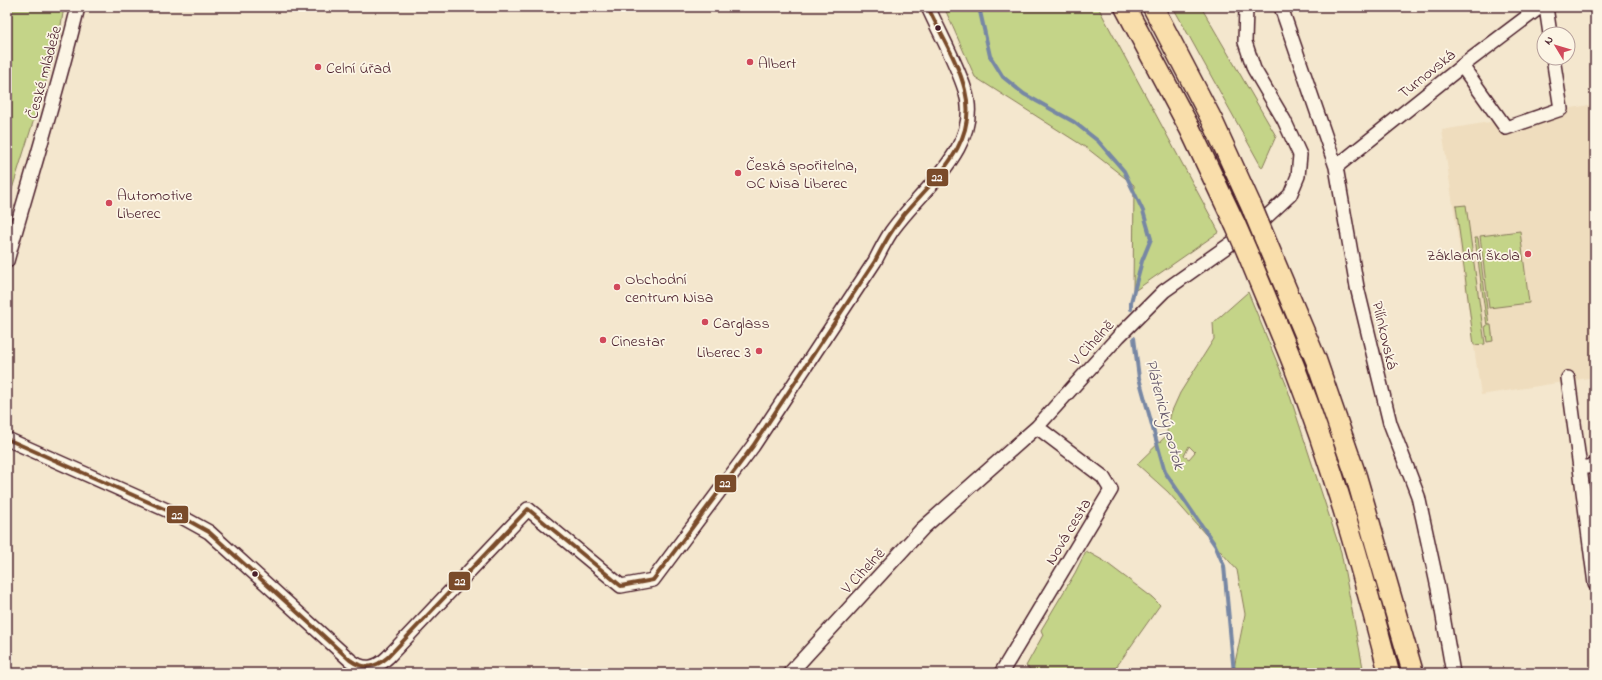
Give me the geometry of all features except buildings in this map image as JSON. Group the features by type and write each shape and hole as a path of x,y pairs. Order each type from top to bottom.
{"highway":[{"path":"1125,7 1190,129 1235,224 1294,366 1337,487 1373,610 1389,673"},
{"path":"1153,7 1212,120 1265,239 1316,360 1351,461 1392,596 1413,673"}],"street":[{"name":"České mládeže","path":"7,261 39,147 61,76 78,7"},
{"path":"7,439 180,516 208,532 350,660 363,668 371,668 381,664 528,509 621,586 653,580 753,446 892,231 957,152 964,135 967,119 966,91 928,7"},
{"name":"V Cihelně","path":"790,673 924,528 1037,427 1118,336 1164,292 1260,223 1283,203 1295,186 1298,176 1300,155 1284,120 1254,69 1245,42 1246,7"},
{"name":"Pilínkovská","path":"1281,7 1336,167 1357,287 1390,422 1418,496 1438,588 1453,673"},
{"name":"Turnovská","path":"1336,167 1462,66 1540,7"},
{"path":"1546,7 1549,26"},
{"path":"1462,66 1506,128 1561,109 1554,66"},
{"path":"1568,378 1595,584"},
{"name":"Nová cesta","path":"1001,673 1111,490 1103,477 1037,427"},
{"path":"1580,468 1595,466"}],"shaded area":[{"name":"Základní škola","path":"1595,104 1595,377 1481,395 1442,130"}],"green space":[{"path":"7,7 64,7 58,43 7,205"},
{"path":"944,7 1098,7 1219,232 1133,292 1134,185 1088,149 975,77"},
{"path":"1173,7 1201,7 1276,136 1262,168"},
{"path":"1466,205 1485,344 1474,345 1456,206"},
{"path":"1520,231 1529,303 1489,308 1480,236"},
{"path":"1475,238 1478,238 1489,325 1491,325 1493,341 1487,342 1485,326 1487,326"},
{"path":"1248,292 1286,384 1341,552 1364,673 1233,673 1245,614 1237,570 1168,492 1137,464 1166,436 1171,413 1180,393 1214,339 1213,323","holes":["1189,446 1195,452 1189,459 1184,456"]},
{"path":"1086,551 1104,561 1160,605 1112,673 1099,673 1087,669 1074,673 1035,673 1026,666 1043,635 1041,630 1075,573"}],"waterway":[{"name":"Plátenický potok","path":"979,7 990,56 1003,77 1024,94 1074,122 1098,141 1124,171 1143,211 1151,239 1142,261 1131,302 1131,309"},
{"name":"Plátenický potok","path":"1134,338 1139,378 1165,472 1215,545 1224,566 1234,673"}],"transit line":[{"name":"22","path":"7,439 180,516 209,532 350,660 360,665 369,666 379,664 388,657 528,509 621,586 653,580 753,446 875,261 894,228 939,175 959,144 965,128 968,110 965,90 958,69 928,7"}],"place":[{"name":"Albert","path":"750,62"},
{"name":"Celní úřad","path":"318,67"},
{"name":"Česká spořitelna, OC Nisa Liberec","path":"738,173"},
{"name":"Automotive Liberec","path":"109,203"},
{"name":"Základní škola","path":"1528,254"},
{"name":"Obchodní centrum Nisa","path":"617,287"},
{"name":"Carglass","path":"705,322"},
{"name":"Cinestar","path":"603,340"},
{"name":"Liberec 3","path":"759,351"}]}
